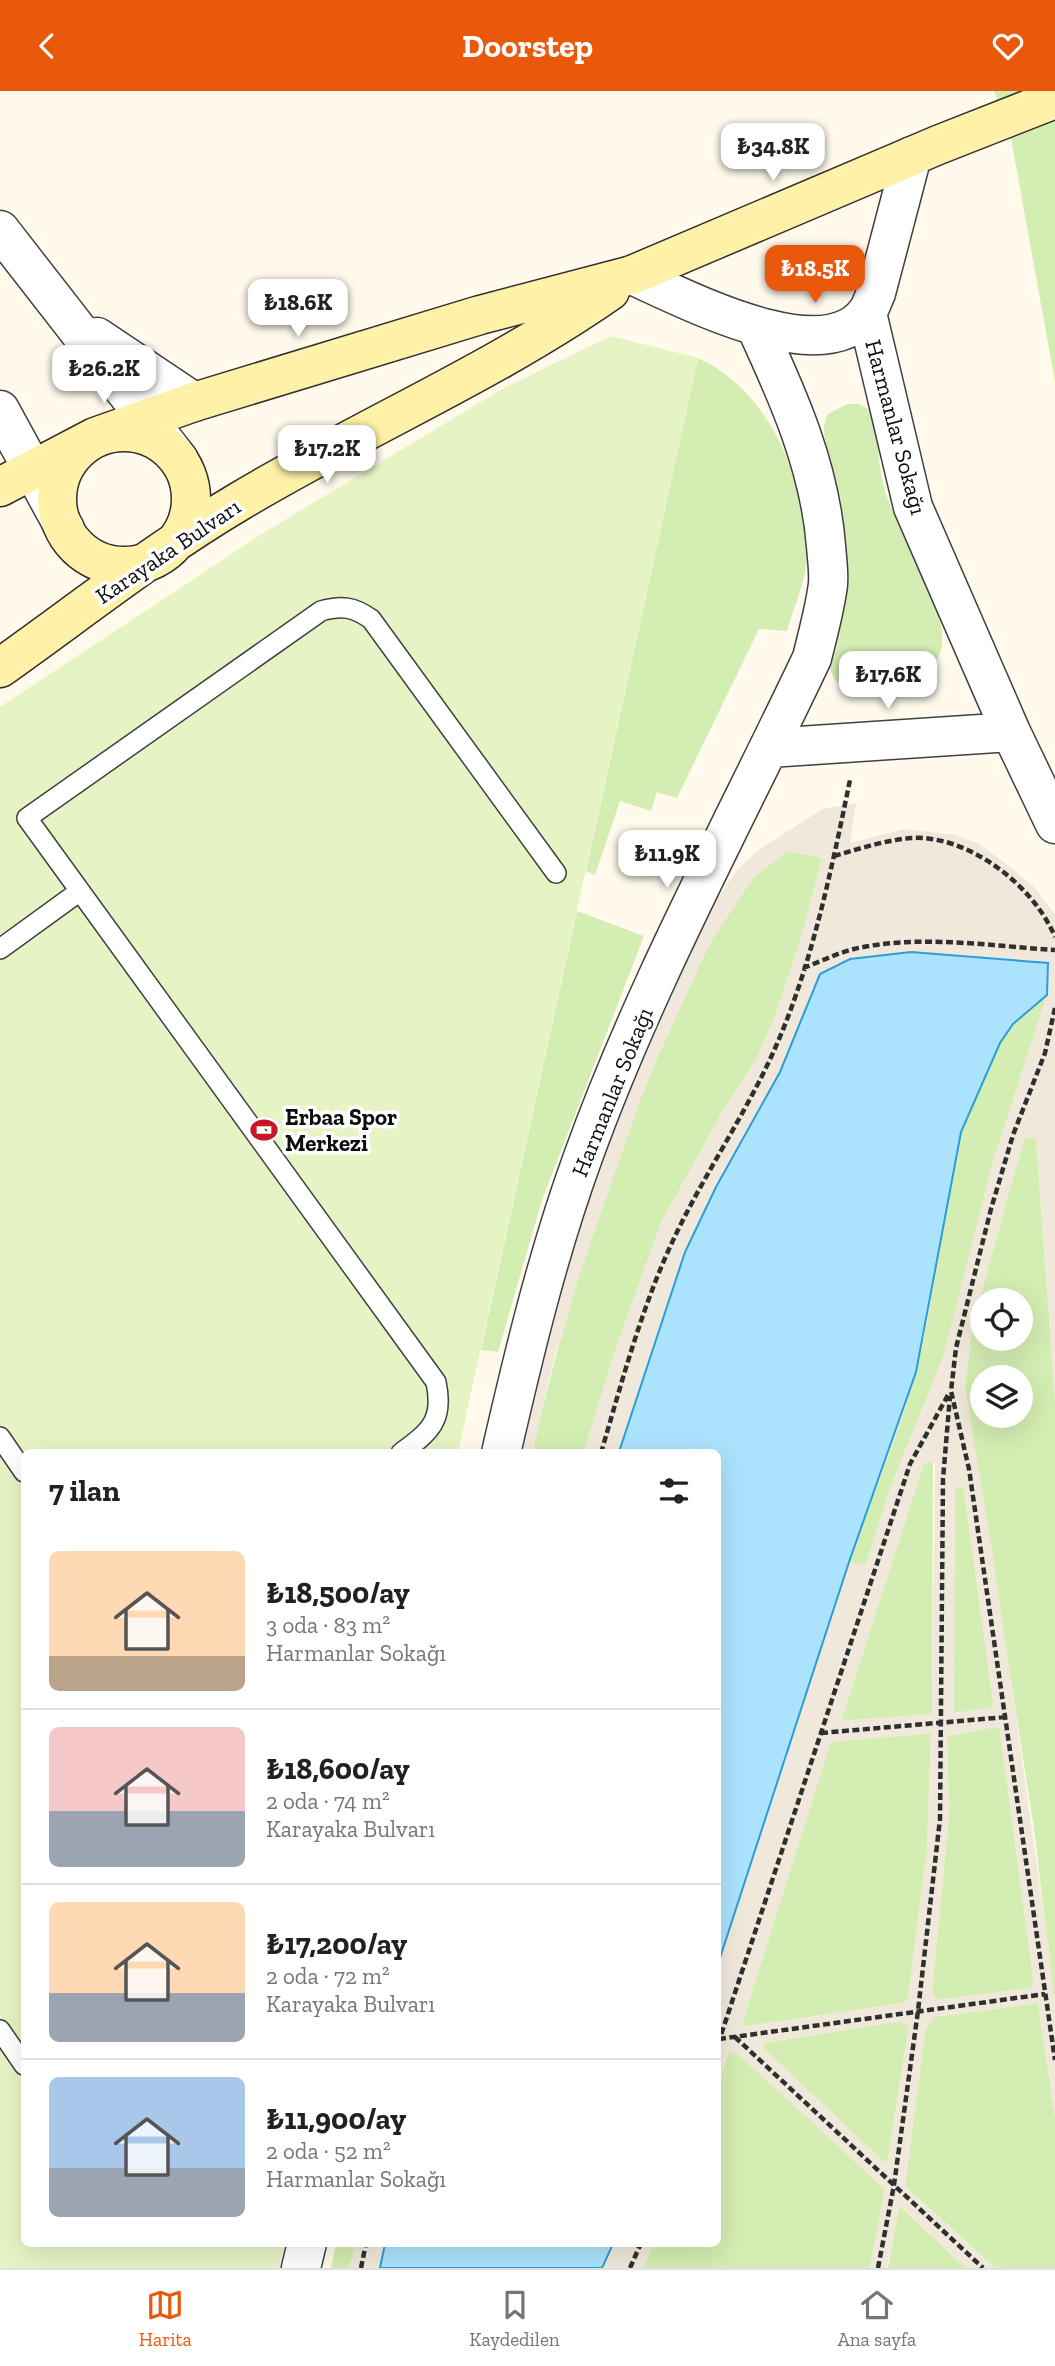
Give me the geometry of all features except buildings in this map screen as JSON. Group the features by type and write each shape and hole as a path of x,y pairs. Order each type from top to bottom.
{"main road":[{"name":"Karayaka Bulvarı","path":"0,488 95,437 194,402 480,315 632,275 925,150 1055,99"},
{"name":"Karayaka Bulvarı","path":"0,668 159,556 281,477 496,363 561,325 632,275"},
{"path":"116,433 142,434 168,449 178,460 191,490 190,512 182,532 159,556 139,564 106,563 86,554 65,529 58,511 62,474 71,458 95,437 116,433"}],"street":[{"name":"Harmanlar Sokağı","path":"632,275 756,327 789,334 825,334 852,325 867,313 876,293 925,150"},
{"path":"0,230 178,460"},
{"name":"Harmanlar Sokağı","path":"867,313 913,506 1011,732 1055,824"},
{"path":"71,319 194,402"},
{"name":"Harmanlar Sokağı","path":"502,1449 549,1263 583,1157 668,957 812,658 828,581 824,521 816,481 789,397 756,327"},
{"path":"0,410 65,529"},
{"path":"769,748 1011,732"},
{"path":"301,2268 306,2247"}],"lane":[{"path":"406,1449 435,1423 440,1402 436,1381 27,818 321,611 338,606 356,609 371,619 556,873"},
{"path":"0,949 80,891"},
{"path":"0,1437 21,1468"},
{"path":"0,2030 21,2060"}],"path":[{"path":"602,1449 631,1350 667,1254 773,1053 803,968 834,856 857,743"},
{"path":"834,856 889,841 915,838 964,849 1018,884 1055,937"},
{"path":"803,968 853,949 919,942 1055,950"},
{"path":"878,2268 894,2185 918,2011 940,1819 943,1479 951,1391 962,1318 991,1209 1013,1135 1045,1053 1055,1008"},
{"path":"951,1391 969,1469 1055,2060"},
{"path":"721,2033 910,1464 951,1391"},
{"path":"821,1733 1006,1717"},
{"path":"721,2041 1045,1994"},
{"path":"735,2037 983,2268"},
{"path":"361,2268 365,2247"},
{"path":"630,2268 638,2247"}],"green space":[{"path":"994,91 1055,91 1055,382 1011,138"},
{"name":"Erbaa Spor Merkezi","path":"611,336 698,358 459,1449 21,1449 21,2247 283,2247 279,2268 0,2268 0,707 260,535 502,389"},
{"path":"698,358 723,372 745,391 778,439 799,495 805,524 805,573 787,631 759,629 677,798 657,792 651,811 620,801 595,875 586,871"},
{"path":"847,404 859,404 870,410 886,494 930,589 941,626 942,643 934,664 918,676 897,682 858,687 840,684 834,678 829,665 842,581 844,539 840,497 824,432 828,414"},
{"path":"789,851 822,858 803,932 776,1014 758,1056 720,1116 662,1221 616,1348 585,1449 533,1449 578,1279 636,1109 714,936 738,896 770,863"},
{"path":"577,911 644,936 542,1200 498,1352 481,1350"},
{"path":"1047,995 993,1162 944,1355 891,1486 866,1565 849,1562 893,1443 916,1371 927,1325 953,1168 966,1117 985,1069 1011,1028"},
{"path":"1024,1138 1036,1138 1055,1399 1055,2007 1034,1829 971,1428 1033,1428 1033,1365 970,1365 970,1419 965,1387 970,1343 970,1351 1033,1351 1033,1288 983,1288"},
{"path":"933,1460 932,1714 841,1721 923,1466 925,1461"},
{"path":"960,1485 964,1490 994,1708 953,1713 955,1489"},
{"path":"996,1727 1000,1730 1034,1984 1030,1988 939,2000 933,1995 932,1988 949,1817 947,1736"},
{"path":"931,1733 927,1851 908,1999 903,2003 741,2027 830,1742"},
{"path":"1038,2003 1055,2116 1055,2268 995,2268 905,2186 925,2031 934,2017"},
{"path":"900,2021 909,2027 887,2165 763,2048 764,2043"},
{"path":"729,2051 735,2052 885,2189 870,2268 643,2268 653,2247 721,2247 721,2076"},
{"path":"899,2205 966,2268 888,2268"},
{"path":"335,2247 355,2247 349,2268 331,2268"}],"shaded area":[{"path":"856,803 850,843 904,829 956,835 979,844 1008,865 1033,886 1055,914 1055,1399 1036,1138 1024,1138 983,1288 970,1288 970,1343 965,1387 993,1556 1049,1950 1055,2007 1055,2116 1038,2003 934,2017 925,2031 905,2186 995,2268 966,2268 900,2205 887,2268 870,2268 885,2188 735,2052 728,2052 721,2076 721,1955 849,1562 866,1564 891,1486 944,1355 993,1162 1047,995 1048,963 911,952 876,955 850,959 812,988 800,1028 780,1072 716,1187 685,1252 620,1449 585,1449 616,1348 662,1221 720,1116 758,1056 776,1014 803,932 822,858 789,851 754,877 710,943 647,1081 576,1285 553,1363 533,1449 514,1449 604,1142 700,923 737,870 758,850 823,809","holes":["930,1459 935,1464 932,1714 841,1721 923,1466","960,1485 964,1490 994,1707 954,1713 955,1489","996,1727 1000,1730 1034,1984 1030,1988 939,2000 933,1995 932,1988 949,1817 947,1736","931,1733 927,1851 908,1999 903,2003 741,2027 831,1742","900,2021 909,2027 887,2165 763,2048 764,2043"]},
{"path":"355,2247 384,2247 380,2268 349,2268"},
{"path":"612,2247 653,2247 643,2268 602,2268"}],"water":[{"path":"911,952 1048,963 1047,995 1013,1024 1000,1043 961,1132 916,1372 849,1562 721,1955 721,1449 620,1449 685,1252 716,1187 780,1072 820,974 850,959"},
{"path":"384,2247 612,2247 602,2268 380,2268"}],"place":[{"name":"Erbaa Spor Merkezi","path":"264,1130"}]}
